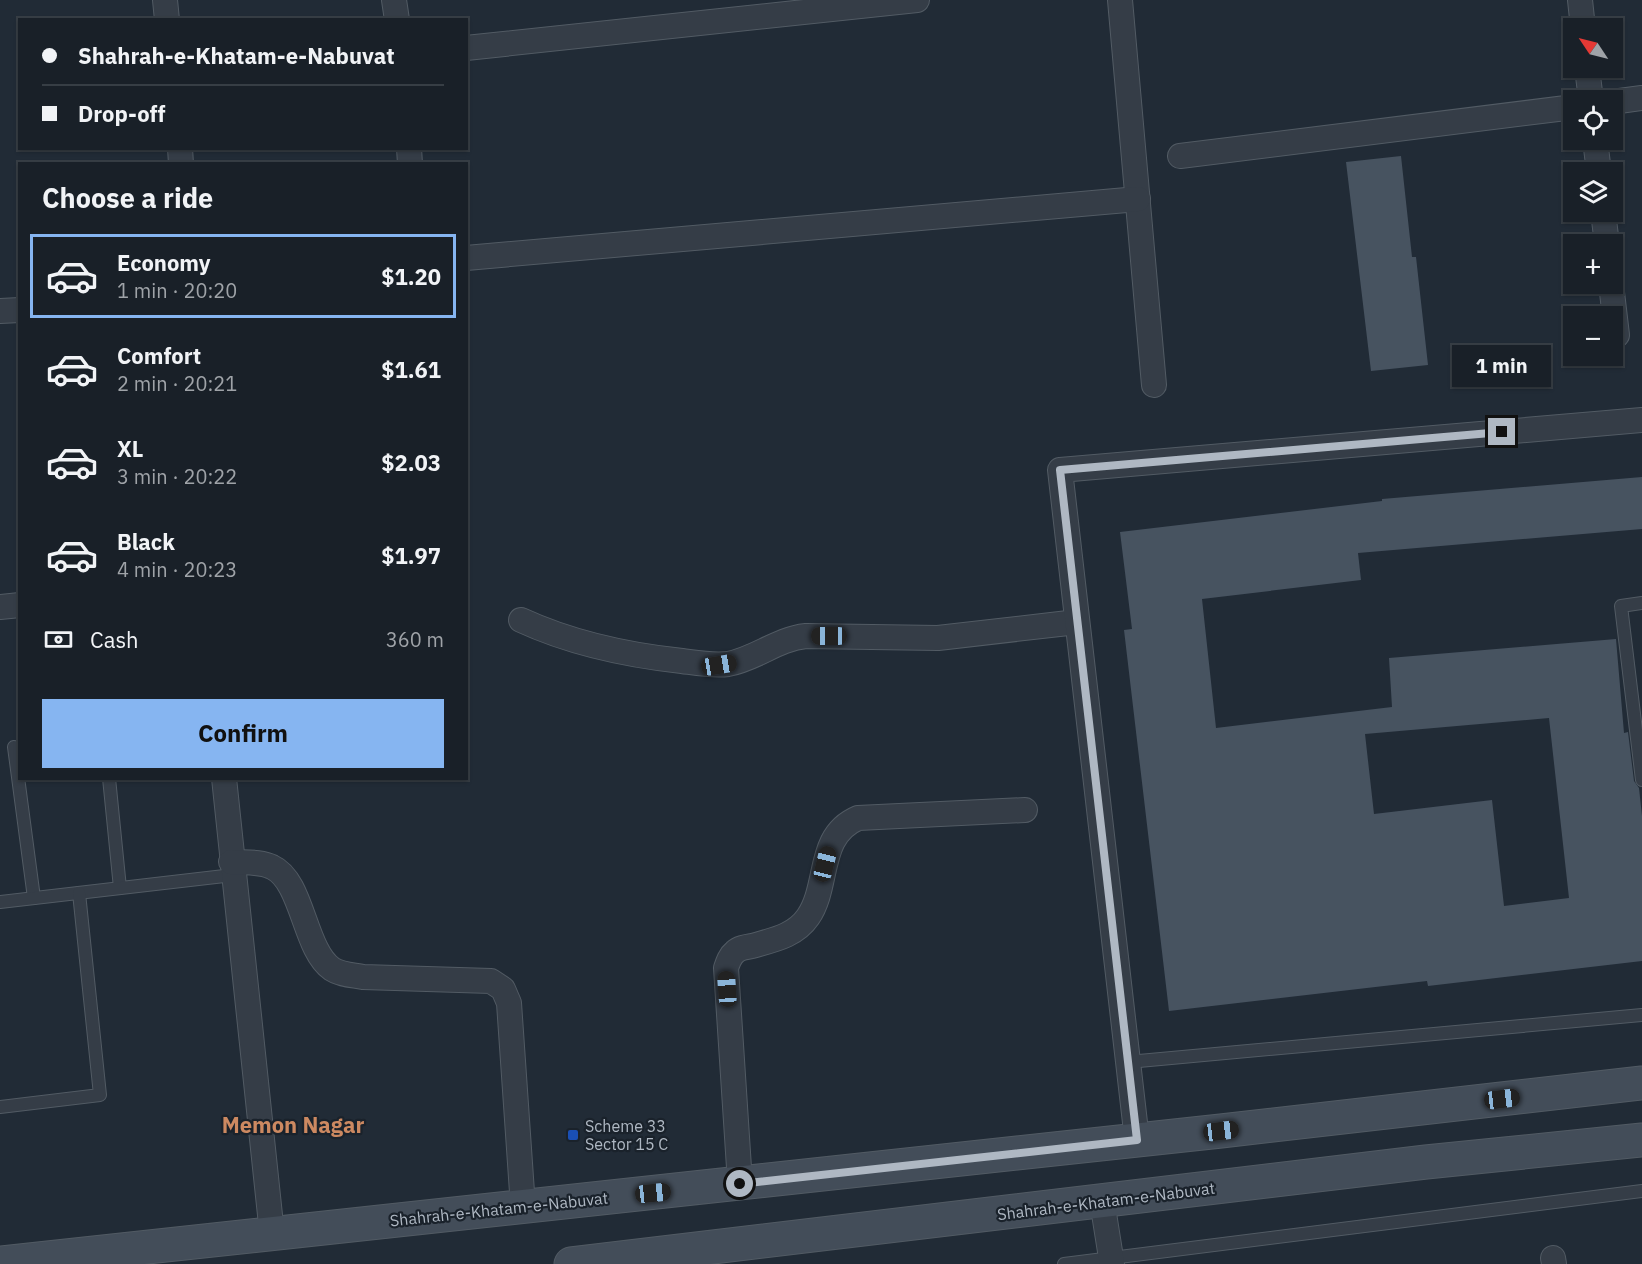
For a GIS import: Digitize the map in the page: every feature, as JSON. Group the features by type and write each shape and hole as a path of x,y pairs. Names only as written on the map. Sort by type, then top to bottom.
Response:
{"main road":[{"name":"Shahrah-e-Khatam-e-Nabuvat","path":"0,1263 740,1184 1642,1083"},
{"name":"Shahrah-e-Khatam-e-Nabuvat","path":"571,1264 1426,1162 1642,1140"}],"street":[{"path":"165,0 167,18"},
{"path":"394,0 397,18"},
{"path":"468,48 917,0"},
{"path":"1120,0 1154,385"},
{"path":"1580,0 1582,18"},
{"path":"1623,101 1642,98"},
{"path":"1180,156 1563,107"},
{"path":"468,258 1138,199"},
{"path":"0,311 18,310"},
{"path":"1137,1140 1060,470 1642,420"},
{"path":"0,607 18,605"},
{"path":"522,620 552,635 575,642 643,657 719,665 746,658 791,638 806,636 938,638 1077,622"},
{"path":"224,780 272,1234"},
{"path":"740,1184 726,968 729,958 736,950 788,935 809,916 816,901 830,845 847,823 858,818 1025,810"},
{"path":"232,869 263,863 275,868 287,880 320,956 332,969 344,974 363,976 491,981 503,989 509,1003 523,1207"},
{"path":"1102,1201 1111,1262"}],"lane":[{"path":"1642,603 1621,606 1642,780"},
{"path":"0,749 17,747"},
{"path":"21,780 34,898"},
{"path":"109,780 120,888"},
{"path":"0,902 120,888 232,869"},
{"path":"0,1107 100,1095 79,893"},
{"path":"1128,1062 1642,1015"},
{"path":"1064,1264 1111,1262 1642,1191"}],"building":[{"path":"1401,156 1412,257 1416,257 1428,365 1371,371 1346,162"},
{"path":"1642,477 1642,529 1358,553 1361,580 1202,599 1216,728 1392,707 1389,658 1616,639 1624,733 1628,732 1634,781 1639,788 1642,816 1642,961 1428,986 1427,981 1169,1011 1124,630 1132,629 1120,532 1382,501 1382,499","holes":["1549,718 1569,898 1504,906 1492,800 1374,814 1365,734"]}],"place":[{"name":"Scheme 33 Sector 15 C","path":"573,1135"}],"district":[{"name":"Memon Nagar","path":"293,1125"}],"route":[{"path":"740,1184 1137,1140 1060,470 1502,432"}]}
